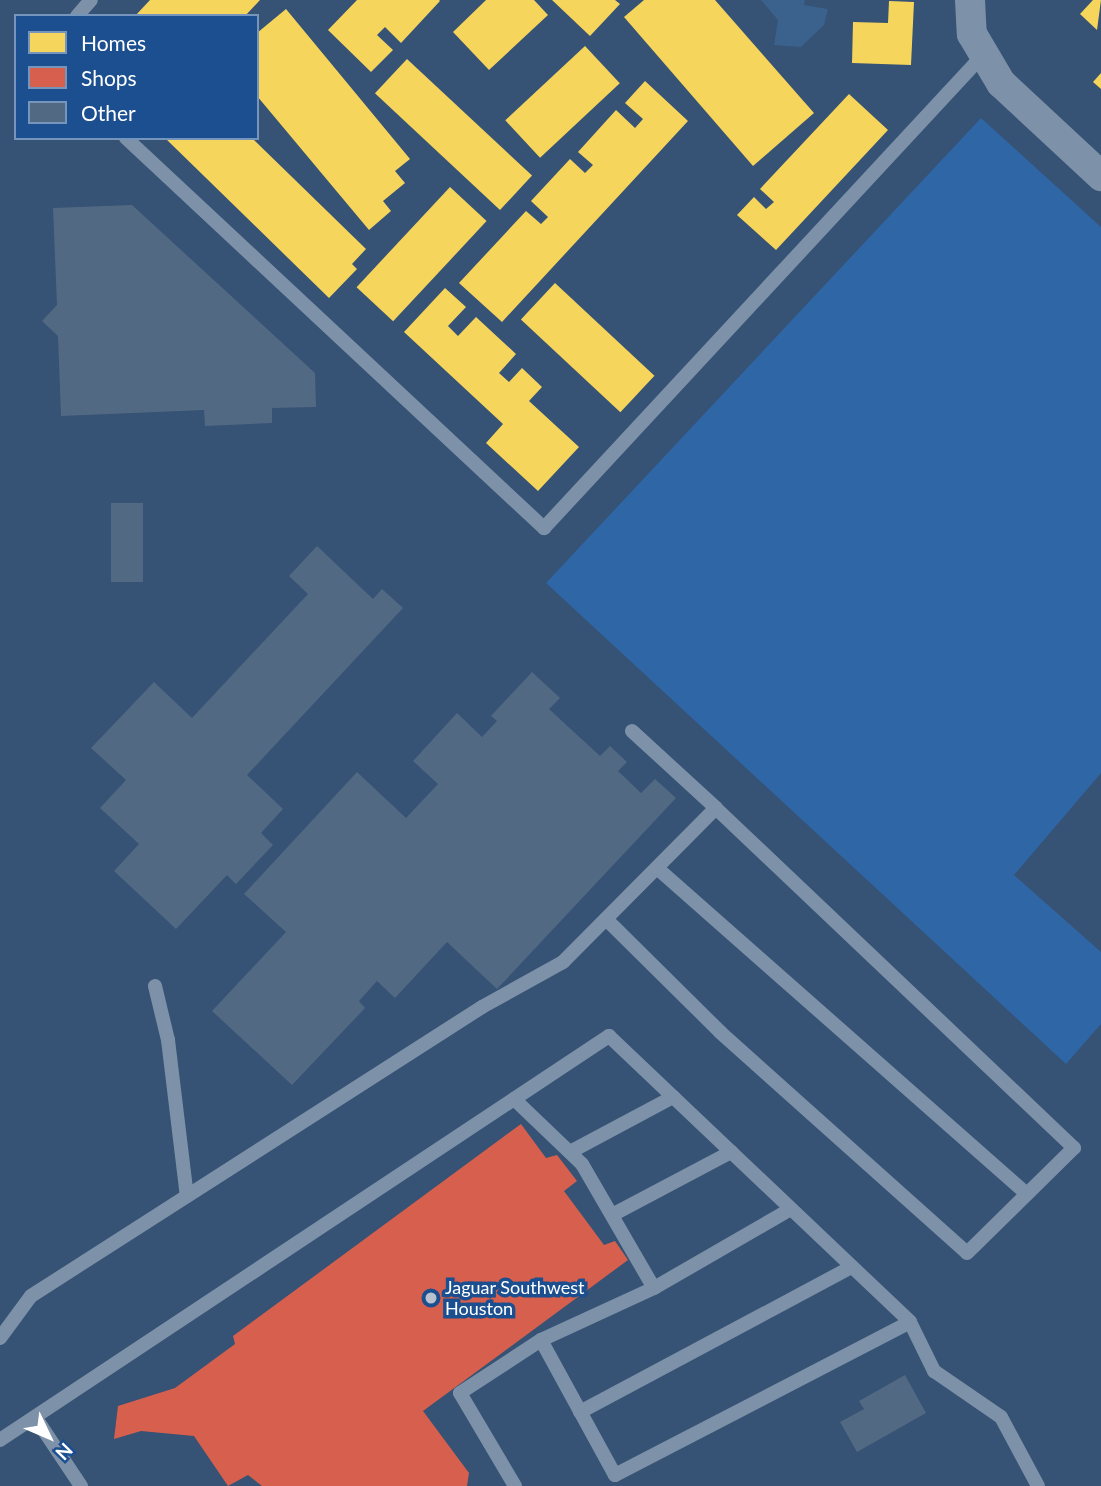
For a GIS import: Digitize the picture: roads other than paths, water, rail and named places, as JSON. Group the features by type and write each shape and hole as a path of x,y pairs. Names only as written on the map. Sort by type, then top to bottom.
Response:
{"street":[{"path":"970,0 972,34 1001,83 1101,176"}],"lane":[{"path":"79,14 92,0"},
{"path":"128,140 544,527 981,49"},
{"path":"606,919 720,1032 967,1253 1074,1147 632,731"},
{"path":"0,1338 31,1296 482,1007 563,962 716,808"},
{"path":"657,868 1027,1194"},
{"path":"155,986 168,1040 187,1196"},
{"path":"0,1440 608,1036 911,1322 934,1371 1001,1417 1038,1486"},
{"path":"570,1152 673,1097"},
{"path":"514,1099 582,1164 654,1288"},
{"path":"612,1215 731,1152"},
{"path":"514,1486 460,1393 541,1340 654,1288 790,1209"},
{"path":"580,1412 852,1267"},
{"path":"541,1340 615,1475 911,1322"},
{"path":"35,1417 81,1486"}],"place":[{"name":"Jaguar Southwest Houston","path":"431,1298"}]}
